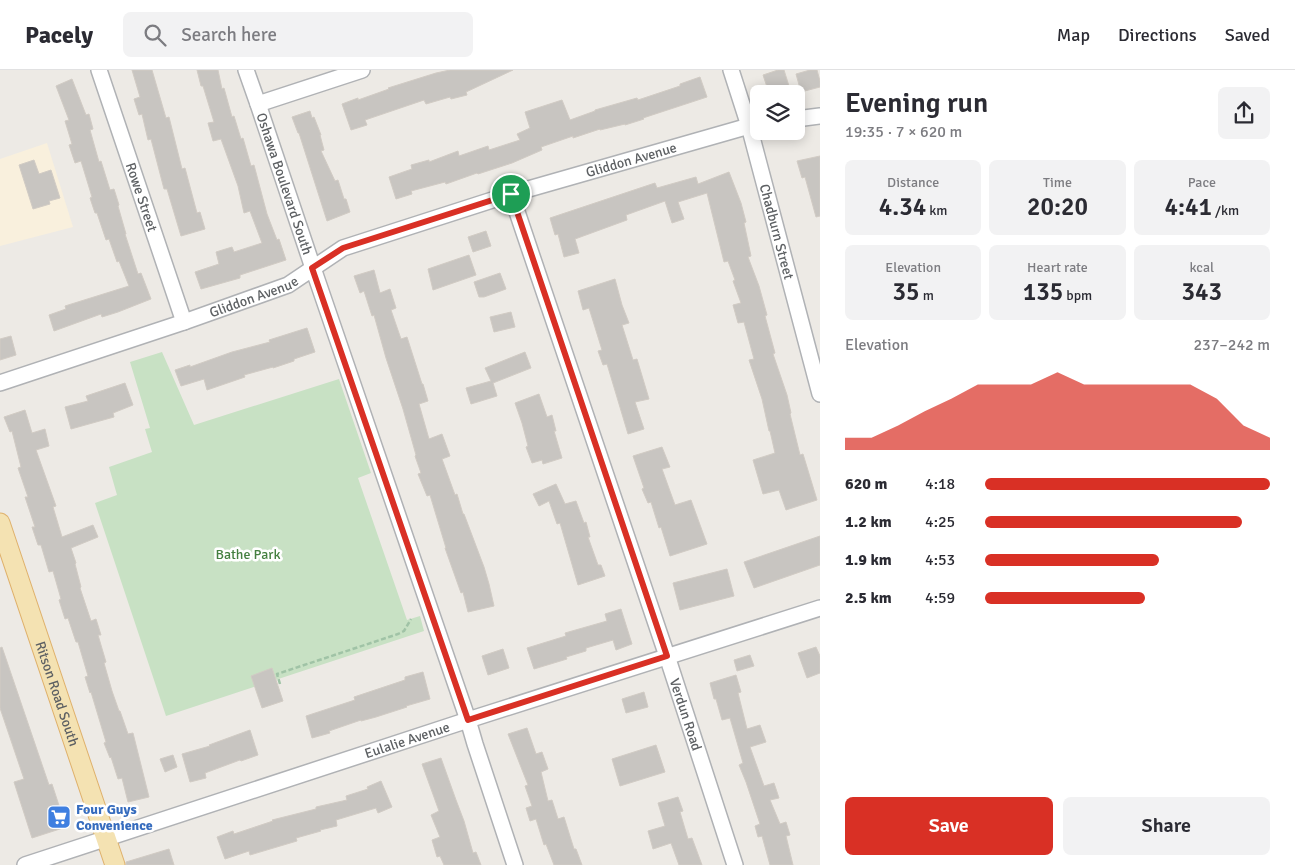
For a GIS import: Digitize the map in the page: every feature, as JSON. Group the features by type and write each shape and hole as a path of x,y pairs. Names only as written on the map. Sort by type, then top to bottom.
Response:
{"main road":[{"name":"Ritson Road South","path":"0,523 115,865"}],"street":[{"name":"Rowe Street","path":"100,70 184,322"},
{"name":"Oshawa Boulevard South","path":"246,70 312,268 468,720 514,865"},
{"path":"258,104 362,70"},
{"name":"Chadburn Street","path":"731,70 750,115"},
{"path":"805,118 820,116"},
{"name":"Gliddon Avenue","path":"0,383 288,286 343,248 511,194 750,126"},
{"name":"Chadburn Street","path":"758,140 820,394"},
{"name":"Verdun Road","path":"511,194 667,656 735,865"},
{"name":"Eulalie Avenue","path":"25,865 468,720 820,608"}],"path":[{"path":"280,684 277,674 398,634 404,630 411,619"}],"shaded area":[{"path":"47,143 73,227 0,246 0,159"}],"green space":[{"name":"Bathe Park","path":"162,352 194,425 339,379 371,473 358,478 407,620 420,616 424,631 166,716 95,503 117,495 109,467 152,452 145,429 150,428 130,362"}],"building":[{"path":"132,70 152,70 166,118 169,117 182,169 185,168 197,213 200,212 205,229 181,236 167,189 164,189 151,139 148,140 142,114 139,115 134,99 140,97"},
{"path":"197,70 218,70 222,89 224,88 232,117 234,116 241,139 243,138 251,166 254,165 267,214 277,240 279,239 286,260 240,275 240,278 201,289 195,272 219,264 216,252 232,247 234,252 262,243 250,211 244,213 238,186 221,139 213,141 208,123 214,122"},
{"path":"450,70 513,70 466,92 467,95 451,99 450,97 426,104 424,100 365,120 367,125 351,130 342,104"},
{"path":"784,70 789,85 766,85 763,75"},
{"path":"817,70 820,87 805,91 805,85 799,85 796,74"},
{"path":"700,77 707,97 625,125 600,129 573,138 573,136 541,147 542,150 512,163 446,184 445,182 411,191 412,194 396,199 389,177 412,169 411,165 429,160 429,162 458,151 459,156 488,146 489,150 520,140 517,134 530,128 525,112 562,100 570,120 595,110 637,98 638,100"},
{"path":"72,79 86,115 89,114 93,129 90,130 99,162 101,161 110,190 114,189 125,234 138,274 141,273 151,299 118,312 102,317 101,314 54,331 49,315 66,309 65,306 129,286 119,261 117,262 109,239 106,240 97,213 95,213 81,161 75,163 69,145 72,144 65,121 69,120 56,86"},
{"path":"310,111 321,135 324,150 321,151 335,181 338,180 350,212 327,221 299,133 292,117"},
{"path":"820,156 820,216 816,217 805,177 802,178 797,161"},
{"path":"34,160 39,174 51,170 60,198 49,201 50,204 33,209 19,165"},
{"path":"729,172 746,222 744,223 751,256 748,257 767,315 765,316 775,353 773,354 787,395 800,455 803,454 817,500 786,510 779,490 763,494 753,460 775,453 762,399 749,360 754,359 744,322 738,323 733,305 741,303 733,281 735,280 728,261 724,262 707,193 678,202 684,219 672,223 665,201 626,215 627,220 575,239 579,253 564,257 558,234 555,235 550,218 655,183 657,188 696,177 698,184"},
{"path":"486,231 491,246 473,252 468,237"},
{"path":"469,255 476,275 433,290 428,269"},
{"path":"374,270 380,293 390,289 396,308 391,310 401,339 407,337 423,384 428,401 419,404 429,439 442,434 450,456 442,459 484,567 494,606 468,612 463,592 461,593 445,548 430,495 427,496 418,474 421,473 374,315 372,316 364,291 360,293 354,276"},
{"path":"500,273 506,289 479,297 474,282"},
{"path":"615,279 629,323 622,325 633,360 637,359 649,399 635,402 644,429 628,434 607,364 603,365 598,351 602,350 589,308 583,310 578,291"},
{"path":"511,312 515,327 494,332 490,317"},
{"path":"307,328 315,352 273,368 244,375 245,377 207,390 204,379 181,386 175,370 270,342 269,340"},
{"path":"11,336 16,355 0,360 0,339"},
{"path":"525,352 531,368 493,383 497,396 471,404 466,388 491,381 485,368"},
{"path":"125,383 133,405 113,413 114,417 71,429 65,407 88,401 86,396"},
{"path":"539,394 547,417 552,415 556,431 554,431 562,458 543,464 542,460 532,463 515,403"},
{"path":"25,410 32,433 45,429 49,446 36,450 56,506 53,507 62,537 93,525 98,537 71,548 76,563 80,588 91,621 96,619 101,635 98,635 112,691 128,734 133,733 149,797 128,802 122,778 118,779 104,743 106,742 85,677 88,676 78,642 76,642 68,618 65,619 53,571 49,572 41,545 38,545 32,527 35,527 25,497 28,497 18,468 21,467 12,431 10,432 4,417"},
{"path":"662,447 670,467 662,469 675,505 691,500 707,544 670,556 651,502 648,503 642,489 644,488 633,456"},
{"path":"556,484 565,504 576,501 584,523 586,522 590,537 588,537 598,565 601,565 605,576 578,585 560,523 557,524 549,501 539,506 533,494"},
{"path":"820,536 820,565 754,588 744,562"},
{"path":"727,569 734,596 680,610 673,583"},
{"path":"621,609 632,644 616,650 613,640 586,648 586,651 566,657 567,659 534,669 527,648 566,636 565,633 607,621 605,614"},
{"path":"2,647 49,785 52,784 66,827 32,838 14,782 24,779 0,708 0,648"},
{"path":"816,647 820,656 820,673 807,678 798,653"},
{"path":"503,649 509,668 488,675 482,656"},
{"path":"750,655 754,666 737,671 734,660"},
{"path":"272,668 283,701 262,708 251,676"},
{"path":"423,672 430,699 361,720 329,731 330,733 312,738 306,716 355,700 354,697"},
{"path":"736,675 741,692 738,693 747,729 760,725 766,742 750,747 764,786 774,783 779,798 770,800 780,824 786,822 790,835 786,836 793,865 770,865 762,836 758,837 755,826 760,824 739,765 743,763 730,718 722,720 716,699 714,699 710,683"},
{"path":"644,692 648,707 626,713 622,699"},
{"path":"527,728 536,754 542,752 548,769 541,772 548,801 552,800 558,819 564,817 574,849 576,849 582,865 554,865 546,844 544,845 536,819 530,821 526,808 532,806 525,786 528,785 508,734"},
{"path":"250,730 258,755 205,773 206,778 190,782 182,754 210,746"},
{"path":"656,745 665,772 620,786 612,759"},
{"path":"173,755 177,767 165,772 160,759"},
{"path":"441,758 464,821 473,853 476,852 481,865 444,865 440,856 437,857 432,840 440,837 431,815 439,811 422,764"},
{"path":"381,781 392,807 378,813 376,808 336,820 337,826 296,838 297,841 250,855 249,851 225,859 217,837 233,831 234,834 272,820 347,800 346,796 368,789 367,787"},
{"path":"678,797 683,811 680,812 688,839 692,838 702,865 679,865 671,843 653,849 648,831 665,826 658,803"},
{"path":"169,849 174,865 126,865 126,862"}],"place":[{"name":"Four Guys Convenience","path":"59,817"}],"route":[{"path":"511,194 667,656 468,720 312,268 343,248 511,194"}]}
